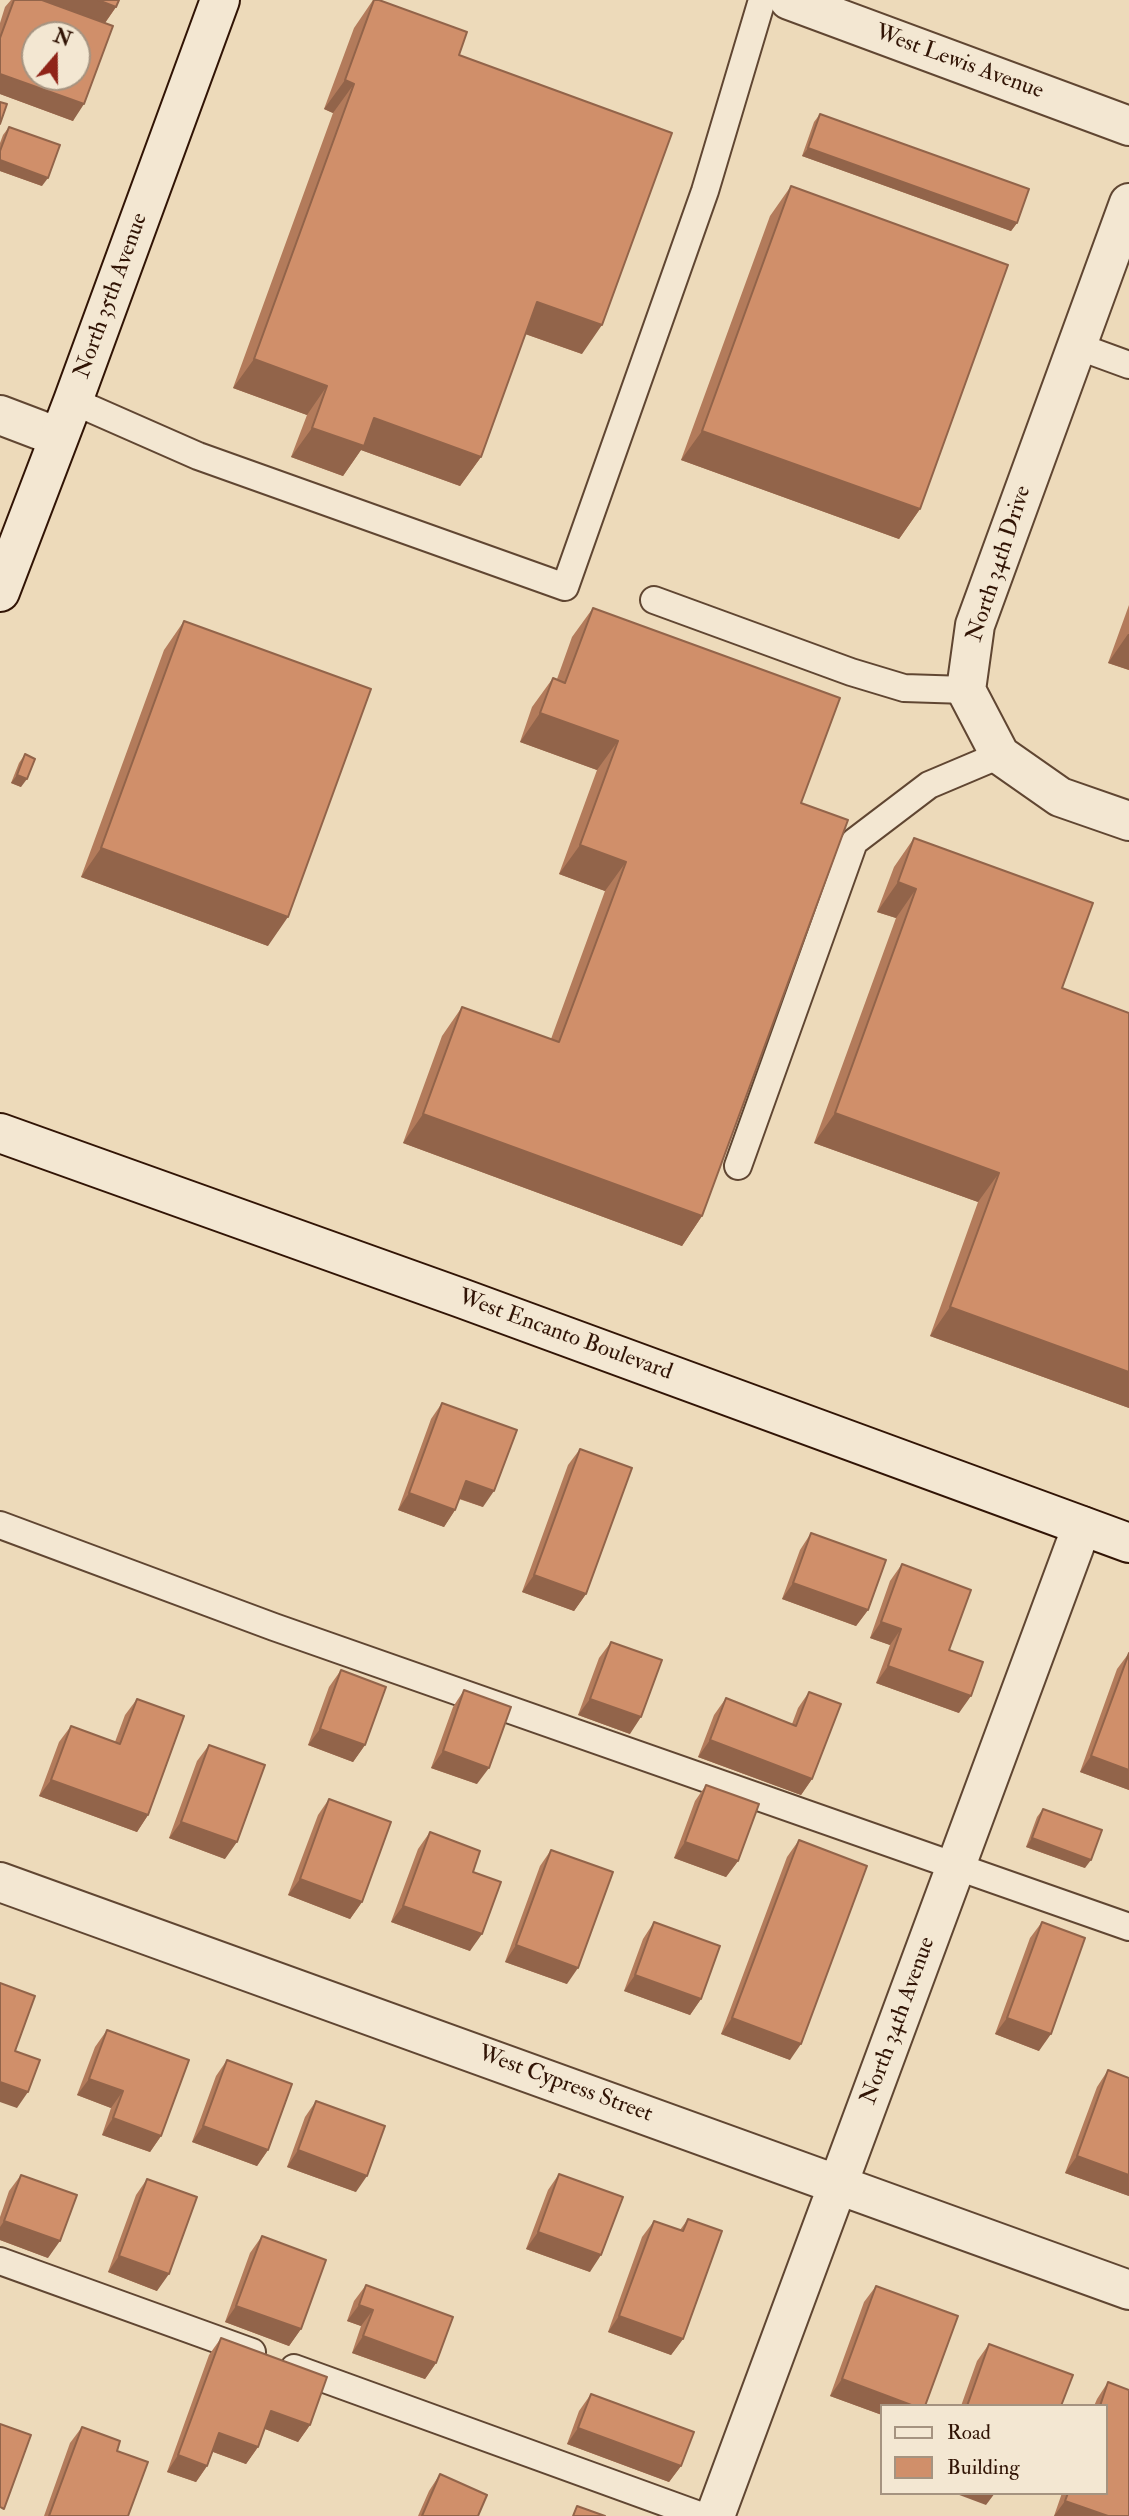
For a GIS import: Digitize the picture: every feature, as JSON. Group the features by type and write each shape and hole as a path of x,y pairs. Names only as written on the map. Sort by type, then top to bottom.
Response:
{"street":[{"name":"North 35th Avenue","path":"0,592 220,0"},
{"name":"West Lewis Avenue","path":"789,0 1129,126"},
{"name":"North 34th Drive","path":"967,690 975,625 1129,203"},
{"path":"0,415 58,437"},
{"path":"967,690 1000,755 1060,797 1129,821"},
{"name":"West Encanto Boulevard","path":"0,1133 448,1293 1129,1543"},
{"name":"North 34th Avenue","path":"715,2516 1082,1526"},
{"name":"West Cypress Street","path":"0,1882 1129,2290"}],"lane":[{"path":"73,401 198,456 565,587 705,191 762,0"},
{"path":"1077,346 1129,365"},
{"path":"654,600 851,672 904,688 967,690"},
{"path":"738,1166 855,842 929,785 1000,755"},
{"path":"0,1525 274,1627 1129,1927"},
{"path":"0,2260 702,2516"}],"building":[{"path":"14,0 42,0 113,26 91,85 91,21 21,21 21,82 0,74 0,38"},
{"path":"98,0 119,0 116,7"},
{"path":"374,0 467,32 459,55 672,133 602,325 537,302 481,457 374,418 364,446 312,428 327,386 254,359 354,84 345,80"},
{"path":"48,91 89,91 84,104"},
{"path":"0,102 7,104 0,124"},
{"path":"820,114 1029,189 1017,223 808,148"},
{"path":"9,127 60,145 48,178 0,160 0,151"},
{"path":"791,186 1008,265 920,509 702,431"},
{"path":"593,608 840,698 801,803 848,820 702,1216 423,1114 462,1007 559,1042 626,862 580,845 618,741 540,713 553,678 565,683"},
{"path":"184,621 371,689 288,917 101,848"},
{"path":"25,754 35,759 27,779 17,775"},
{"path":"914,838 1093,903 1062,988 1129,1013 1129,1372 950,1307 999,1173 835,1113 916,889 898,882"},
{"path":"442,1403 517,1430 494,1491 466,1481 455,1510 409,1493"},
{"path":"580,1449 632,1468 586,1594 534,1575"},
{"path":"811,1533 886,1560 868,1610 793,1583"},
{"path":"902,1564 971,1590 949,1650 983,1662 971,1696 888,1666 901,1629 881,1622"},
{"path":"611,1642 662,1660 641,1717 590,1699"},
{"path":"1129,1653 1129,1770 1091,1756"},
{"path":"341,1670 386,1687 365,1745 320,1729"},
{"path":"464,1690 511,1707 489,1768 443,1751"},
{"path":"809,1692 841,1704 812,1779 710,1740 726,1698 796,1726"},
{"path":"137,1699 184,1716 148,1815 51,1780 71,1726 120,1744"},
{"path":"209,1745 265,1765 237,1842 181,1822"},
{"path":"706,1785 759,1804 738,1861 685,1842"},
{"path":"329,1799 391,1822 362,1902 300,1879"},
{"path":"1043,1809 1102,1830 1091,1860 1032,1838"},
{"path":"430,1832 480,1851 473,1872 501,1882 482,1934 403,1906"},
{"path":"799,1840 867,1866 801,2044 732,2018"},
{"path":"551,1850 613,1872 578,1968 516,1945"},
{"path":"654,1922 720,1946 701,1999 635,1975"},
{"path":"1042,1922 1085,1938 1051,2034 1007,2018"},
{"path":"0,1983 35,1996 15,2051 40,2060 28,2092 0,2082"},
{"path":"107,2030 189,2060 161,2136 113,2118 123,2091 89,2079"},
{"path":"227,2060 292,2084 268,2150 203,2126"},
{"path":"1108,2070 1129,2078 1129,2175 1077,2156"},
{"path":"316,2101 385,2126 367,2176 298,2150"},
{"path":"559,2174 623,2197 601,2255 538,2232"},
{"path":"21,2175 77,2195 60,2241 4,2221"},
{"path":"147,2179 197,2197 169,2274 119,2256"},
{"path":"688,2219 722,2231 683,2339 619,2316 654,2221 683,2231"},
{"path":"262,2236 326,2260 301,2329 236,2306"},
{"path":"366,2285 453,2317 436,2363 363,2336 373,2310 359,2305"},
{"path":"876,2286 958,2316 926,2404 909,2404 842,2379"},
{"path":"221,2338 327,2377 310,2425 271,2411 258,2447 219,2433 207,2466 178,2455"},
{"path":"989,2344 1073,2375 1062,2404 968,2404"},
{"path":"1108,2382 1129,2390 1129,2516 1108,2516 1065,2501 1067,2495 1108,2495 1108,2404 1101,2404"},
{"path":"591,2394 694,2432 681,2466 578,2428"},
{"path":"0,2424 31,2435 4,2509 0,2507"},
{"path":"82,2427 120,2441 117,2451 148,2462 128,2516 49,2516"},
{"path":"440,2474 487,2495 478,2516 422,2516"},
{"path":"577,2506 605,2516 573,2516"}]}
